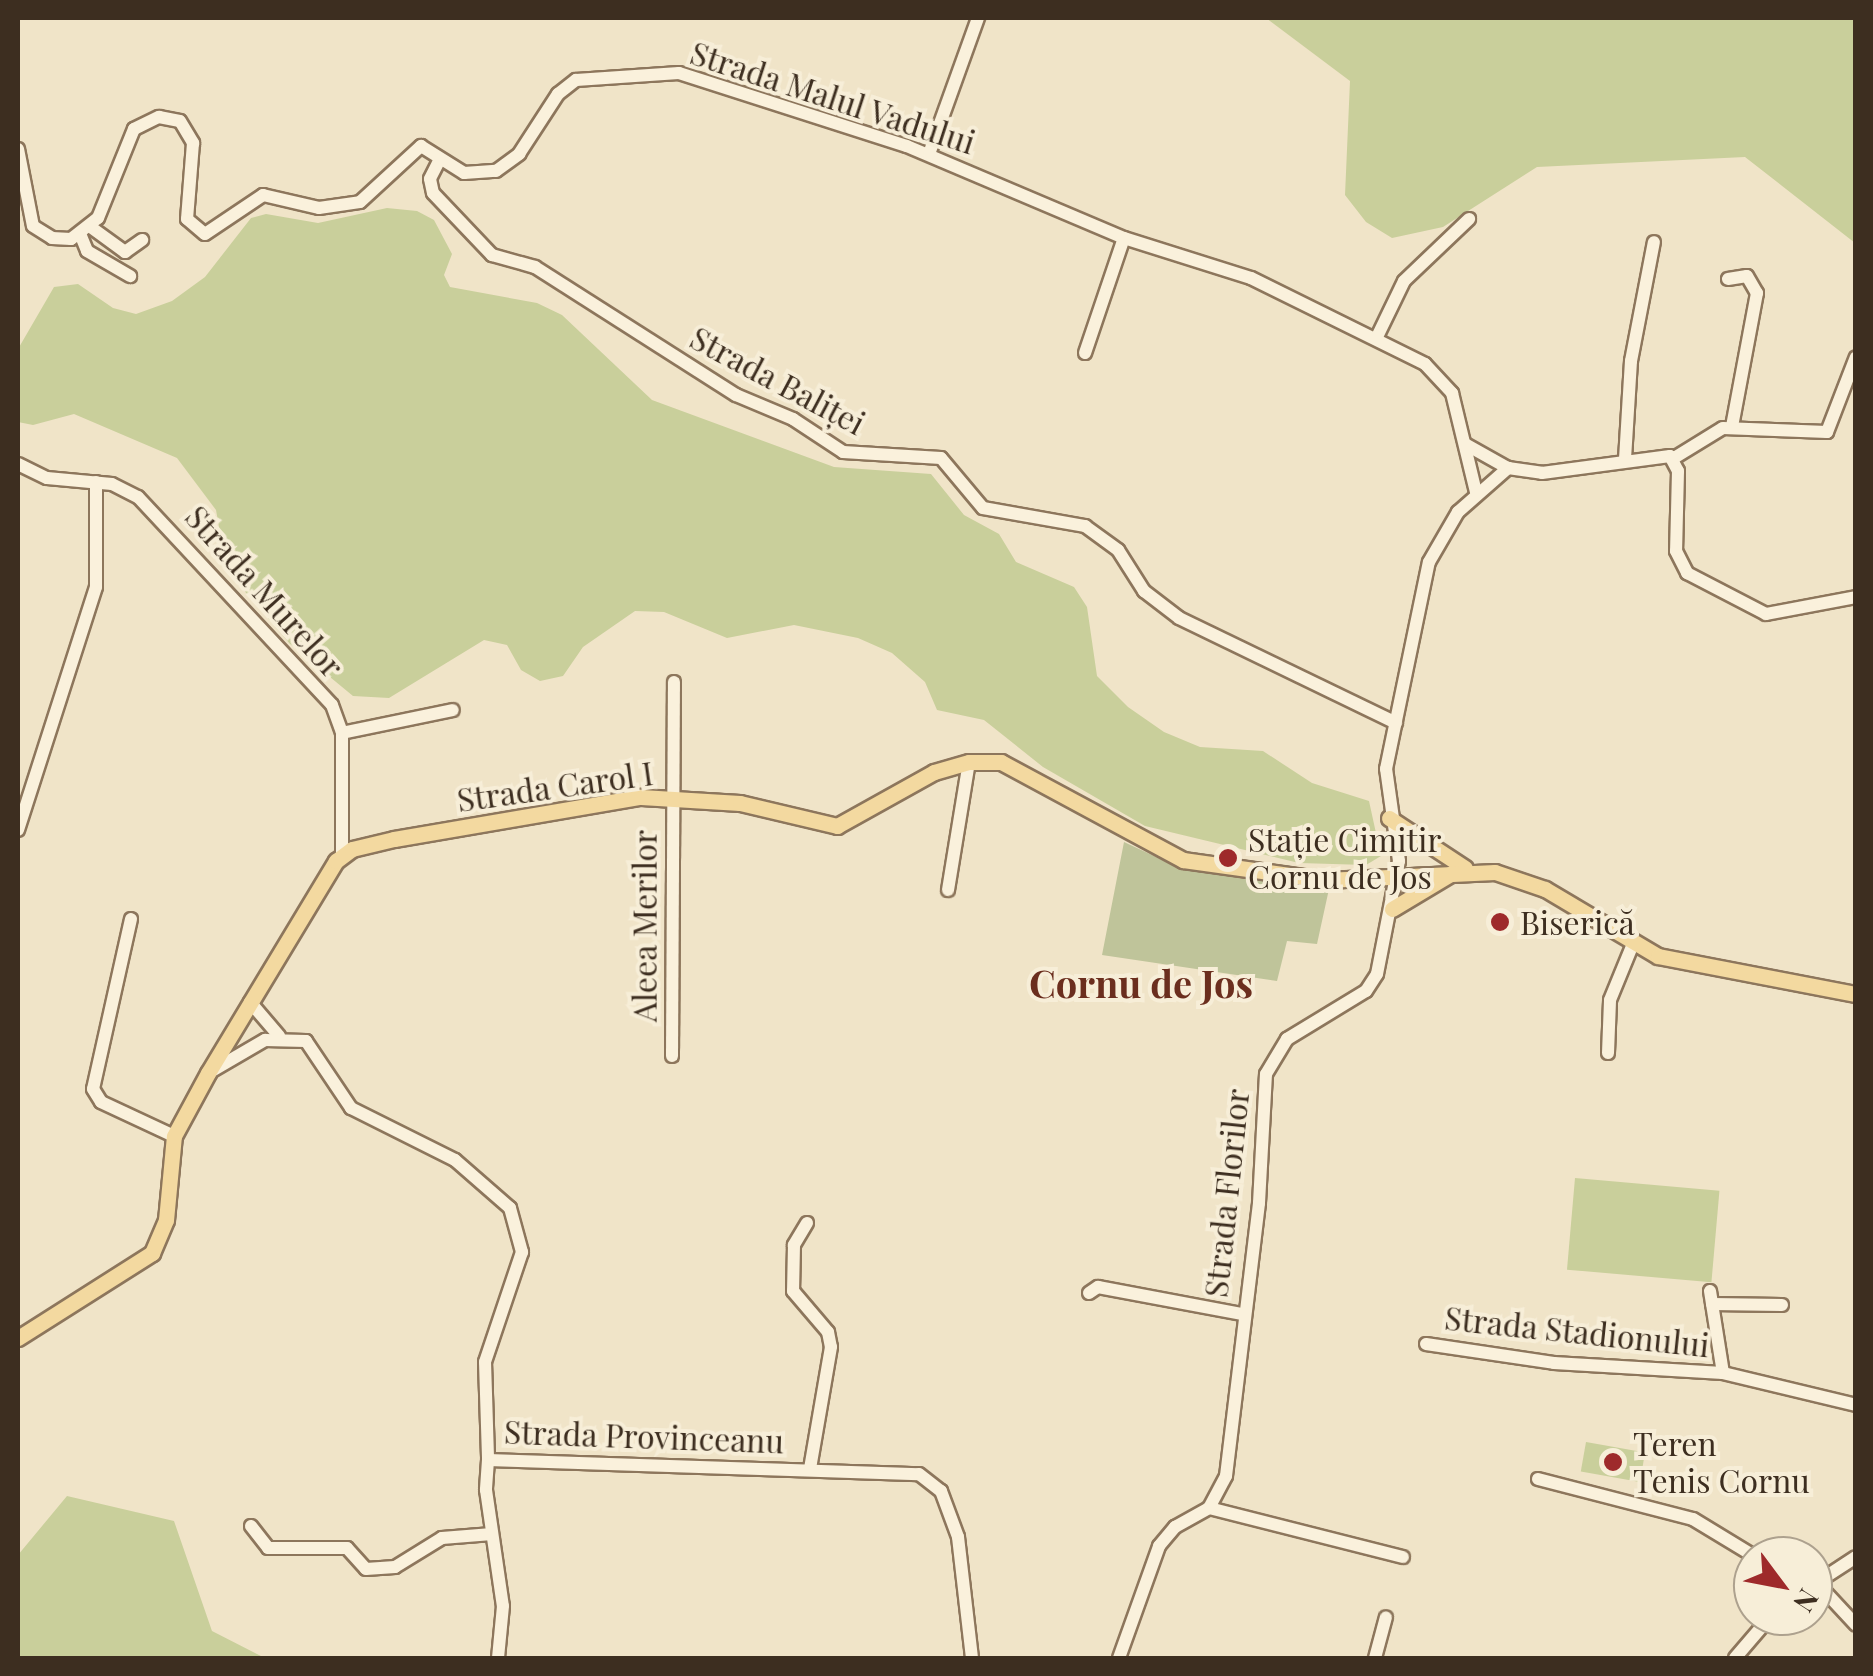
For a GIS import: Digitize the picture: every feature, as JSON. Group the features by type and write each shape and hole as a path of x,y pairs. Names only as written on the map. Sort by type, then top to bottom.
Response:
{"main road":[{"name":"Strada Carol I","path":"342,855 366,844 614,799 672,796 740,802 837,826 934,772 969,762 1017,768 1184,860 1312,880 1465,868 1533,883 1633,944 1688,963 1856,994"},
{"path":"1388,818 1465,868 1392,909"},
{"path":"18,1338 152,1253 166,1220 174,1136 250,1002 342,855"}],"street":[{"path":"929,154 978,18"},
{"name":"Strada Malul Vadului","path":"87,232 128,137 159,118 180,121 190,133 187,220 199,233 217,230 262,195 318,208 360,202 386,184 414,149 425,146 464,173 496,171 519,154 566,86 585,77 662,71 929,154 1124,238 1251,278 1376,339 1446,382 1476,492"},
{"path":"18,150 33,226 52,238 87,232 125,252 142,240"},
{"name":"Strada Baliței","path":"440,158 430,180 433,193 492,255 535,267 736,395 793,418 843,452 941,458 983,508 1085,526 1118,550 1144,590 1179,618 1396,723"},
{"path":"1376,339 1404,281 1469,220"},
{"path":"87,232 86,251 130,276"},
{"path":"1085,353 1124,238"},
{"path":"1625,460 1631,361 1654,242"},
{"path":"1728,279 1746,276 1757,293 1732,427"},
{"path":"1465,444 1508,468 1560,474 1625,460 1674,458 1732,427 1827,432 1856,357"},
{"path":"1674,458 1676,551 1687,573 1766,614 1856,597"},
{"name":"Strada Murelor","path":"18,464 47,478 125,488 174,530 332,705 342,733 342,855"},
{"path":"1398,874 1385,780 1429,562 1476,492 1508,468"},
{"path":"18,830 96,587 96,482"},
{"name":"Aleea Merilor","path":"672,1056 674,682"},
{"path":"342,733 454,710"},
{"path":"948,890 969,762"},
{"name":"Strada Florilor","path":"1209,1508 1226,1476 1242,1314 1259,1204 1266,1074 1287,1039 1372,983 1398,874"},
{"path":"131,918 93,1089 101,1102 174,1136"},
{"path":"1608,1053 1610,1000 1633,944"},
{"name":"Strada Provinceanu","path":"250,1002 279,1036 306,1040 351,1108 474,1172 516,1220 520,1269 485,1362 488,1460 906,1470 941,1491 964,1564 972,1658"},
{"path":"208,1073 279,1036"},
{"path":"808,1223 794,1245 793,1291 828,1332 831,1346 810,1468"},
{"path":"1089,1293 1098,1287 1242,1314"},
{"name":"Strada Stadionului","path":"1723,1372 1711,1298 1782,1305"},
{"name":"Strada Stadionului","path":"1426,1344 1554,1364 1723,1372 1856,1405"},
{"path":"488,1460 492,1534 503,1606 498,1658"},
{"path":"1538,1479 1693,1518 1733,1543"},
{"path":"1119,1658 1159,1546 1175,1527 1209,1508 1403,1557"},
{"path":"251,1526 268,1548 347,1548 366,1569 395,1567 442,1538 492,1534"},
{"path":"1833,1572 1856,1557"},
{"path":"1833,1602 1856,1625"},
{"path":"1375,1658 1386,1617"},
{"path":"1735,1658 1754,1636"}],"green space":[{"path":"1266,18 1855,18 1855,243 1745,157 1537,167 1443,227 1392,238 1366,222 1345,195 1350,81"},
{"path":"387,208 417,211 434,220 452,254 444,275 450,287 537,303 562,315 652,400 834,467 931,474 964,515 999,534 1016,562 1074,587 1087,607 1097,676 1128,707 1164,732 1200,747 1263,751 1312,783 1369,801 1381,856 1366,865 1299,863 1145,826 1043,767 984,720 937,710 925,682 892,653 858,638 794,625 727,638 664,612 635,611 583,647 563,676 540,681 521,670 507,645 484,640 389,698 353,696 290,644 246,593 222,544 216,510 177,458 74,414 33,425 18,422 18,349 54,287 78,284 113,308 136,314 172,301 205,277 251,218 266,214 318,223"},
{"path":"1124,842 1182,869 1329,889 1317,944 1287,941 1277,981 1102,955"},
{"path":"1575,1178 1719,1191 1711,1282 1567,1270"},
{"name":"Teren Tenis Cornu","path":"1586,1442 1645,1452 1640,1482 1581,1472"},
{"path":"67,1496 174,1521 212,1631 265,1658 18,1658 18,1555"}],"place":[{"name":"Stație Cimitir Cornu de Jos","path":"1228,858"},
{"name":"Biserică","path":"1500,922"},
{"name":"Teren Tenis Cornu","path":"1613,1462"}],"district":[{"name":"Cornu de Jos","path":"1141,983"}]}
